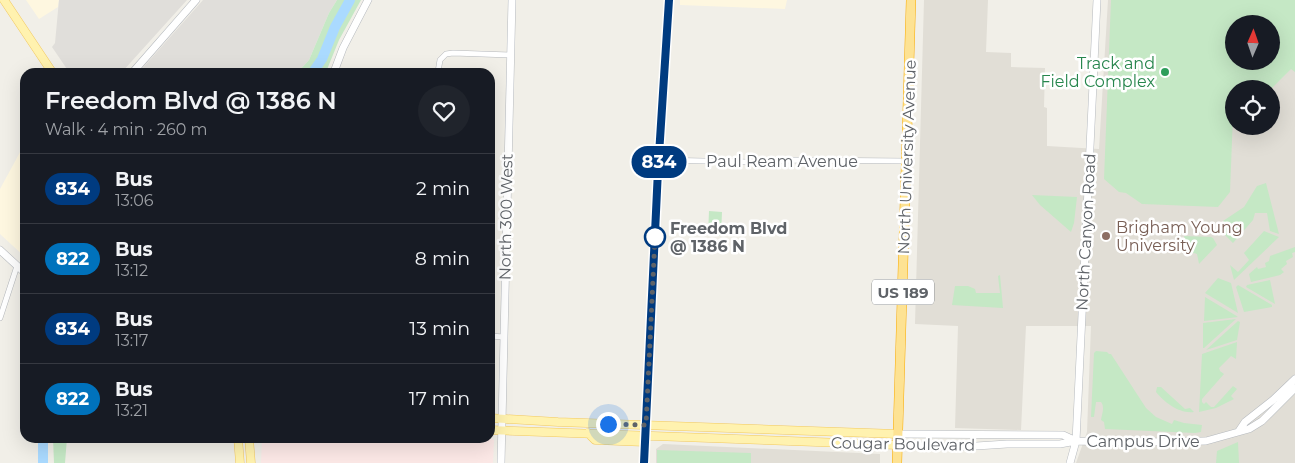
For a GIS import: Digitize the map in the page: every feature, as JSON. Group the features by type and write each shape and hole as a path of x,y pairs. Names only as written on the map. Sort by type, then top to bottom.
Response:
{"highway":[{"name":"North University Avenue","path":"897,463 911,0"}],"main road":[{"path":"4,0 49,68"},
{"path":"136,68 196,0"},
{"path":"336,68 343,48 368,0"},
{"name":"North 300 West","path":"501,463 512,0"},
{"path":"644,463 669,0"},
{"name":"North Canyon Road","path":"1070,463 1076,441 1097,0"},
{"path":"0,250 20,269"},
{"path":"1239,431 1245,422 1273,400 1295,379"},
{"name":"Campus Drive","path":"1076,441 1197,441 1223,436 1249,429 1262,421 1295,388"},
{"name":"Cougar Boulevard","path":"495,418 778,431 1063,435 1076,441"},
{"name":"Cougar Boulevard","path":"495,430 588,433 645,439 806,441 961,447 1001,444 1060,444 1076,441"},
{"path":"238,443 240,463"},
{"path":"249,443 251,463"}],"street":[{"path":"439,68 440,60 446,54 510,55"},
{"name":"Paul Ream Avenue","path":"659,160 742,162 793,160 906,161"},
{"path":"0,318 17,266"},
{"path":"495,336 504,337"}],"shaded area":[{"path":"26,0 59,0 58,7 39,19"},
{"path":"59,0 187,0 126,68 66,68 52,47 55,43"},
{"path":"203,0 337,0 329,13 309,60 302,68 143,68"},
{"path":"680,0 787,0 785,9 680,5"},
{"name":"Brigham Young University","path":"924,0 988,0 986,52 1011,53 1011,67 1045,68 1044,107 1047,108 1047,146 1099,149 1108,0 1295,0 1295,463 1076,463 1087,432 1091,326 1026,326 1021,430 955,428 958,326 915,324"},
{"path":"20,152 20,252 0,234 0,189"},
{"path":"262,443 494,443 493,463 261,463"},
{"path":"663,444 880,454 880,463 656,463 656,449"}],"green space":[{"path":"337,0 361,0 339,40 328,68 302,68 309,60 329,13"},
{"name":"Track and Field Complex","path":"1111,0 1295,0 1295,72 1291,69 1280,80 1225,80 1225,135 1232,135 1230,192 1218,207 1142,204 1126,193 1119,192 1104,179"},
{"path":"1266,183 1279,234 1270,231 1267,213 1255,213 1253,220 1233,243 1222,232 1223,221 1244,207 1257,186"},
{"path":"1032,195 1077,197 1071,232 1040,205"},
{"path":"709,211 722,212 721,236 708,235"},
{"path":"1264,231 1279,237 1234,280 1230,265 1238,272 1249,260 1244,253"},
{"path":"1184,236 1211,237 1217,245 1199,264 1197,254 1187,255"},
{"path":"1295,247 1295,252 1292,253 1293,257 1286,261 1287,264 1281,269 1284,272 1280,275 1251,282 1249,274 1257,267 1258,269 1266,267 1265,263 1269,261 1270,256"},
{"path":"1000,275 1003,308 952,305 955,286 968,286 975,289 976,293 1000,293 998,276"},
{"path":"1218,278 1231,283 1238,313 1205,293"},
{"path":"1270,280 1275,304 1246,287 1247,285"},
{"path":"1238,285 1272,305 1272,307 1244,312 1236,287"},
{"path":"1205,297 1235,315 1238,317 1204,321"},
{"path":"1236,319 1204,348 1203,348 1203,323"},
{"path":"1238,321 1240,322 1237,340 1206,350"},
{"path":"1237,342 1236,359 1231,356 1219,368 1224,374 1202,399 1202,402 1204,404 1206,402 1211,407 1214,407 1233,386 1237,389 1231,396 1234,399 1216,408 1199,412 1202,354"},
{"path":"1096,351 1111,354 1146,408 1156,417 1172,424 1174,420 1202,425 1201,432 1105,429 1104,422 1101,420 1103,408 1101,402 1096,402 1094,417 1091,417 1094,353"},
{"path":"1157,387 1161,387 1185,409 1190,408 1194,412 1177,409 1163,400 1156,392"},
{"path":"1238,442 1239,463 1216,463 1217,451"},
{"path":"53,443 67,443 65,463 54,463"},
{"path":"657,450 751,453 751,463 657,463"}],"waterway":[{"path":"316,68 322,59 335,27 350,0"},
{"path":"43,443 43,463"}],"bus line":[{"name":"834","path":"644,463 658,170 669,0"}],"place":[{"name":"Track and Field Complex","path":"1165,72"},
{"name":"Brigham Young University","path":"1106,236"},
{"name":"Freedom Blvd @ 1386 N","path":"655,237"}],"route":[{"path":"608,424 646,425 655,237"}]}
